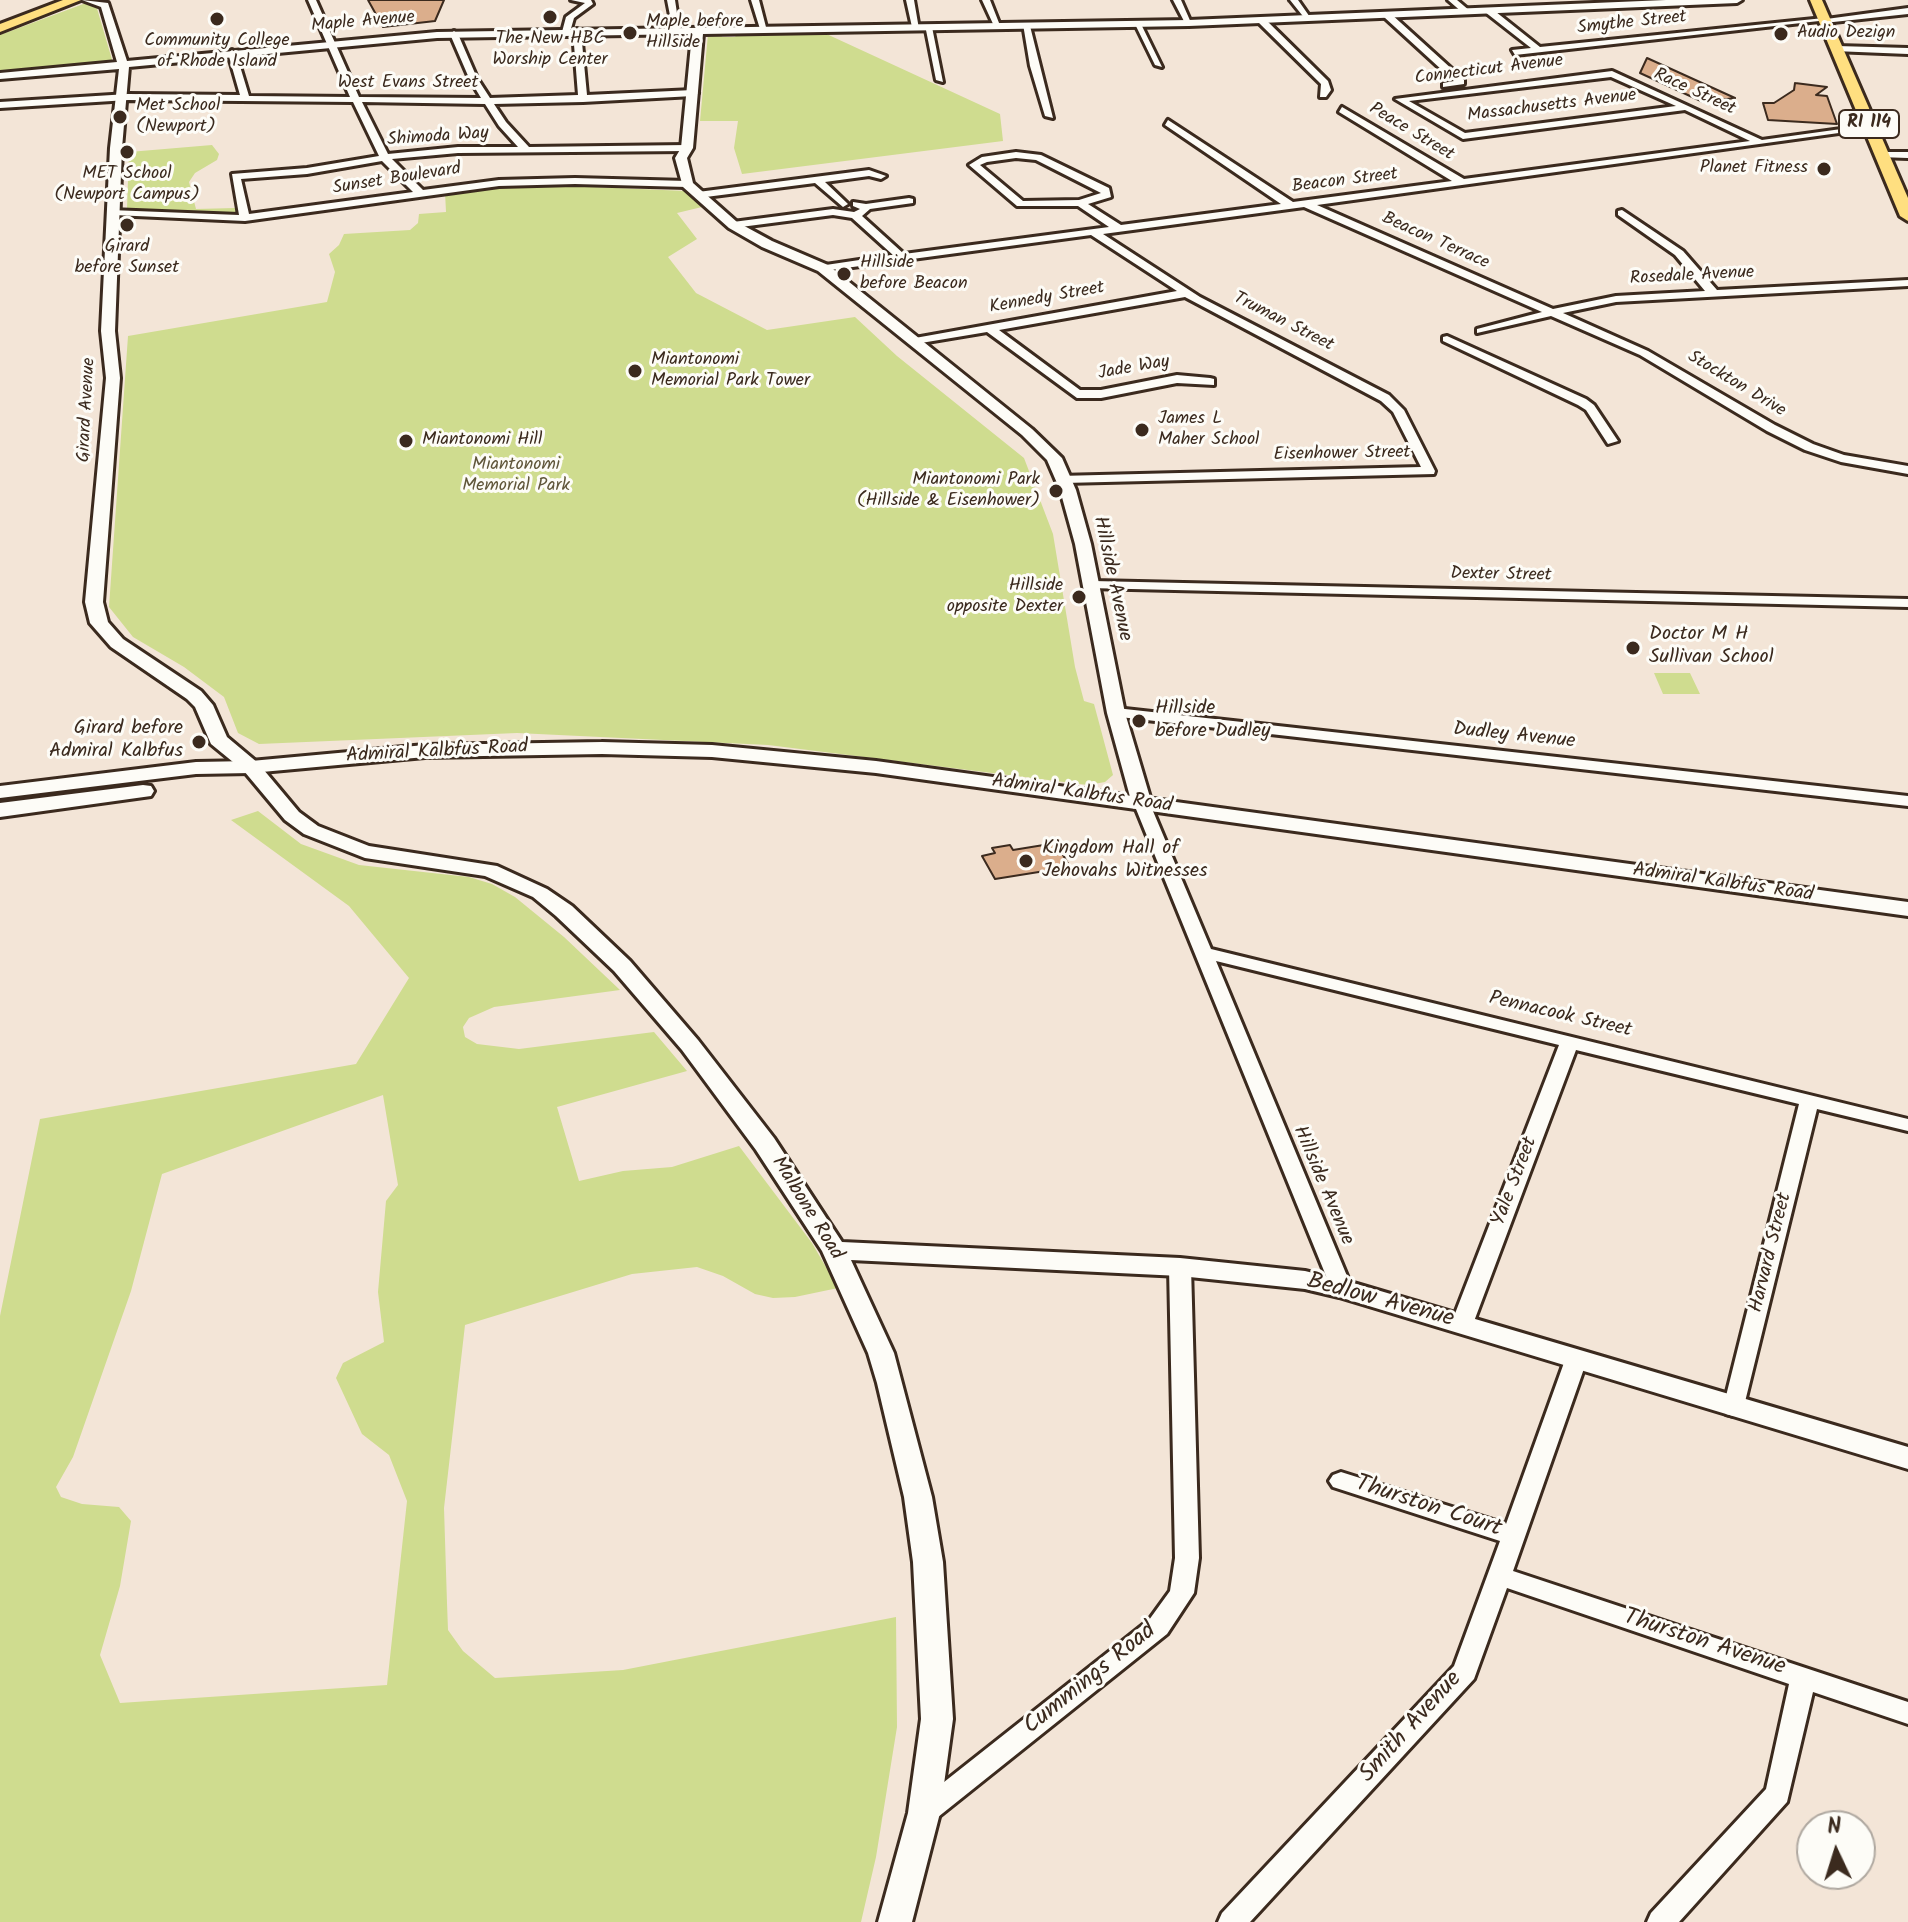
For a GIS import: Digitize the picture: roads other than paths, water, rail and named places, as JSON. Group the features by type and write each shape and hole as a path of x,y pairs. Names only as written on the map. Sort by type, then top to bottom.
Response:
{"main road":[{"path":"0,28 75,0"},
{"name":"RI 114","path":"1816,0 1908,216"},
{"name":"Admiral Kalbfus Road","path":"0,792 196,768 251,767 425,751 675,750 822,760 1908,909"},
{"name":"Admiral Kalbfus Road","path":"0,810 160,789 251,767"}],"street":[{"name":"Girard Avenue","path":"87,0 105,5 123,64 108,331 113,360 112,391 99,515 95,611 99,623 117,643 194,695 204,705 218,740 251,767"},
{"path":"312,0 335,44 348,55"},
{"path":"322,0 357,100 385,158 423,191"},
{"path":"575,0 587,0 589,4 570,17 583,99"},
{"path":"671,0 677,31"},
{"path":"755,0 764,29"},
{"path":"910,0 940,80"},
{"path":"986,0 998,26"},
{"path":"1177,0 1189,23"},
{"path":"1294,0 1309,18"},
{"path":"1452,0 1466,11"},
{"name":"Maple Avenue","path":"0,76 454,34 1189,23 1591,3 1737,0"},
{"path":"1488,10 1539,50"},
{"path":"1824,20 1908,11"},
{"path":"1387,15 1461,82 1407,88"},
{"path":"1261,20 1325,83 1327,90 1323,95"},
{"name":"Smythe Street","path":"1515,52 1824,20"},
{"path":"1137,24 1159,65"},
{"path":"1026,26 1034,66 1050,116"},
{"path":"692,189 681,158 687,148 698,30"},
{"path":"454,34 473,78 502,124 527,150"},
{"path":"1837,49 1908,51"},
{"path":"232,53 246,100"},
{"name":"Race Street","path":"1612,74 1761,143"},
{"name":"Connecticut Avenue","path":"1426,115 1400,99 1612,74"},
{"path":"364,89 379,120"},
{"name":"West Evans Street","path":"0,105 122,97 489,101 693,93"},
{"name":"Massachusetts Avenue","path":"1426,115 1463,136 1686,107"},
{"name":"Peace Street","path":"1342,110 1463,183"},
{"path":"1168,123 1290,205"},
{"name":"Beacon Street","path":"823,268 1870,128"},
{"path":"392,142 423,191"},
{"name":"Shimoda Way","path":"245,218 235,176 307,171 400,155 458,150 687,148"},
{"path":"1080,203 1102,197 1108,192 1029,155 985,159 974,165 1021,204 1080,203 1118,228"},
{"path":"1882,155 1908,155"},
{"name":"Sunset Boulevard","path":"114,212 245,218 423,191 523,181 692,189 869,173 881,176"},
{"path":"818,180 843,204"},
{"name":"Hillside Avenue","path":"692,189 733,225 767,244 823,268 1027,432 1054,458 1064,479 1093,585 1116,713 1142,804 1341,1288"},
{"path":"833,212 833,207 843,204 865,207 909,201"},
{"name":"Beacon Terrace","path":"1305,204 1552,312"},
{"path":"733,225 833,212 855,215 865,211 865,207"},
{"path":"1622,213 1679,253 1715,295"},
{"path":"855,215 901,257"},
{"name":"Truman Street","path":"1093,232 1186,293 1385,398 1398,410 1429,471"},
{"name":"Rosedale Avenue","path":"1481,331 1616,299 1908,283"},
{"name":"Kennedy Street","path":"915,341 1186,293"},
{"name":"Stockton Drive","path":"1552,312 1658,360 1771,428 1809,447 1841,458 1908,470"},
{"name":"Jade Way","path":"990,328 1077,394 1101,394 1177,379 1210,382"},
{"path":"1452,341 1582,402 1590,408 1612,441"},
{"name":"Eisenhower Street","path":"1064,479 1429,471"},
{"name":"Dexter Street","path":"1093,585 1908,603"},
{"name":"Dudley Avenue","path":"1116,713 1908,801"},
{"name":"Malbone Road","path":"251,767 292,816 311,830 337,842 393,858 490,870 540,893 564,911 622,966 690,1045 765,1144 834,1250 881,1353 918,1497 928,1562 937,1719 924,1813 895,1922"},
{"name":"Pennacook Street","path":"1201,952 1908,1125"},
{"name":"Yale Street","path":"1462,1324 1570,1040"},
{"name":"Harvard Street","path":"1734,1408 1810,1099"},
{"name":"Bedlow Avenue","path":"834,1250 1271,1274 1341,1288 1908,1458"},
{"name":"Cummings Road","path":"924,1813 1158,1627 1182,1593 1187,1558 1180,1267"},
{"name":"Smith Avenue","path":"1232,1922 1465,1672 1576,1360"},
{"name":"Thurston Court","path":"1341,1481 1514,1536"},
{"name":"Thurston Avenue","path":"1500,1576 1908,1713"},
{"path":"1661,1922 1778,1794 1803,1677"}],"place":[{"name":"The New HBC Worship Center","path":"550,17"},
{"name":"Community College of Rhode Island","path":"217,19"},
{"name":"Maple before Hillside","path":"630,33"},
{"name":"Audio Dezign","path":"1781,34"},
{"name":"Met School (Newport)","path":"120,117"},
{"name":"MET School (Newport Campus)","path":"127,152"},
{"name":"Planet Fitness","path":"1824,169"},
{"name":"Girard before Sunset","path":"127,225"},
{"name":"Hillside before Beacon","path":"844,274"},
{"name":"Miantonomi Memorial Park Tower","path":"635,371"},
{"name":"James L Maher School","path":"1142,430"},
{"name":"Miantonomi Hill","path":"406,441"},
{"name":"Miantonomi Park (Hillside & Eisenhower)","path":"1056,491"},
{"name":"Hillside opposite Dexter","path":"1079,597"},
{"name":"Doctor M H Sullivan School","path":"1633,648"},
{"name":"Hillside before Dudley","path":"1139,721"},
{"name":"Girard before Admiral Kalbfus","path":"199,742"},
{"name":"Kingdom Hall of Jehovahs Witnesses","path":"1026,861"}],"park label":[{"name":"Miantonomi Memorial Park","path":"516,476"}]}
